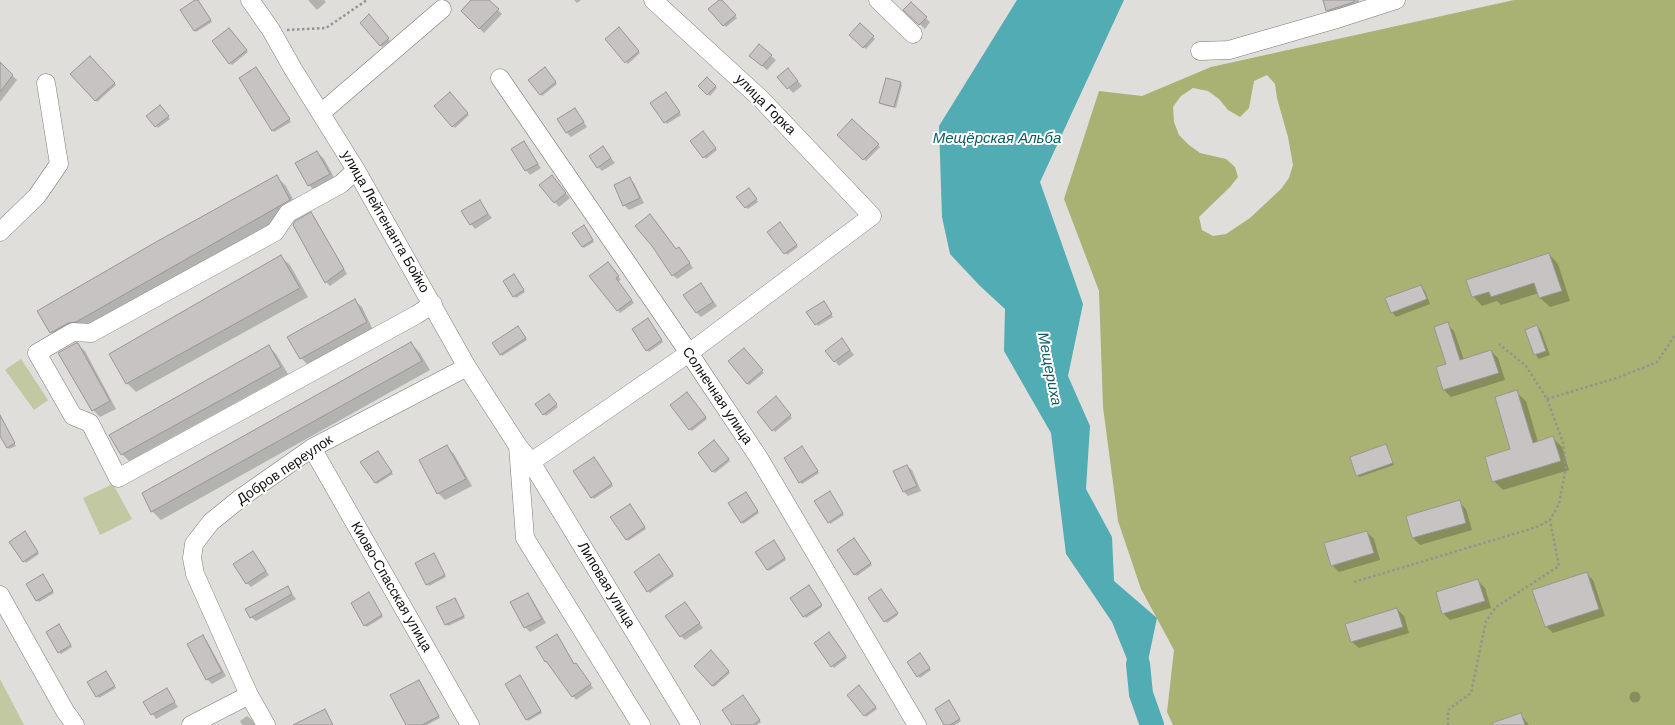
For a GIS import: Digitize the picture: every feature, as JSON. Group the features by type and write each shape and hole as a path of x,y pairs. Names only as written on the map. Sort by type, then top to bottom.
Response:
{"street":[{"name":"улица Лейтенанта Бойко","path":"250,0 356,170 467,367 518,446"},
{"name":"улица Горка","path":"653,0 761,99 872,216 689,353"},
{"path":"878,0 913,34"},
{"path":"1200,51 1229,50 1396,0"},
{"path":"321,112 442,9"},
{"name":"Солнечная улица","path":"500,78 689,353 758,458 917,725"},
{"path":"0,232 37,196 59,164 46,83"},
{"path":"356,170 341,184 288,214 275,232 91,333 73,332 37,352 73,416 90,423 118,478 433,304"},
{"path":"530,462 689,353"},
{"name":"Добров переулок","path":"266,725 249,695 195,574 192,558 194,544 211,522 242,497 312,448 467,367"},
{"path":"518,446 525,538 641,725"},
{"name":"Липовая улица","path":"518,446 530,462 691,725"},
{"name":"Киово-Спасская улица","path":"312,448 470,725"},
{"path":"0,595 65,711 75,725"},
{"path":"191,725 249,695"}],"path":[{"path":"270,30 326,28 367,0"},
{"path":"1547,399 1620,377 1657,362 1675,335"},
{"path":"1354,582 1537,527 1550,520 1559,504 1566,466 1563,442 1547,399 1526,366 1499,344"},
{"path":"1448,725 1448,710 1472,693 1486,621 1496,607 1559,566 1550,520"}],"green space":[{"path":"1514,0 1675,0 1675,725 1173,725 1167,712 1174,650 1141,589 1118,521 1103,407 1099,291 1064,199 1099,91 1142,96 1211,67","holes":["1267,75 1275,84 1293,165 1289,178 1281,189 1250,218 1226,234 1213,236 1202,230 1199,217 1238,177 1235,167 1226,159 1200,153 1189,145 1179,135 1174,122 1173,107 1181,96 1193,88 1208,91 1219,99 1228,110 1240,117 1249,108 1254,81"]},
{"path":"21,359 48,400 34,410 5,370"},
{"path":"113,484 132,519 100,535 83,498"},
{"path":"0,679 24,725 0,725"}],"water":[{"name":"Мещёрская Альба","path":"1017,0 1124,0 1040,182 1083,304 1068,376 1090,426 1086,489 1112,537 1114,581 1157,618 1141,694 1112,622 1066,554 1051,433 1004,351 1005,309 950,254 942,217 939,126"}],"building":[{"path":"198,0 211,20 194,31 180,10"},
{"path":"471,0 489,0 499,9 479,29 461,11"},
{"path":"719,0 722,0 736,15 723,26 708,9"},
{"path":"1323,0 1354,0 1354,2 1326,11"},
{"path":"911,2 927,17 919,25 903,10"},
{"path":"369,14 389,38 380,46 360,23"},
{"path":"860,23 874,36 863,48 849,35"},
{"path":"619,27 639,51 625,63 605,39"},
{"path":"229,28 247,50 229,64 212,41"},
{"path":"759,44 772,55 762,66 749,56"},
{"path":"90,56 115,83 95,101 70,74"},
{"path":"0,62 13,75 0,92"},
{"path":"256,67 290,119 272,131 239,78"},
{"path":"545,67 556,82 540,95 528,80"},
{"path":"788,68 798,81 787,89 777,77"},
{"path":"707,77 716,86 707,95 698,86"},
{"path":"886,78 901,82 894,107 879,103"},
{"path":"450,92 468,113 452,127 434,106"},
{"path":"666,92 680,112 664,123 650,103"},
{"path":"160,105 169,116 155,127 146,116"},
{"path":"575,108 584,122 566,133 557,119"},
{"path":"852,119 879,144 863,160 837,135"},
{"path":"703,131 716,148 703,158 690,141"},
{"path":"524,141 538,164 525,171 511,149"},
{"path":"603,146 611,158 597,168 589,156"},
{"path":"317,151 330,174 308,186 295,163"},
{"path":"277,175 290,200 76,322 68,323 50,333 37,311"},
{"path":"552,175 566,193 554,203 539,185"},
{"path":"630,177 640,198 623,206 614,185"},
{"path":"749,188 757,199 745,208 736,197"},
{"path":"480,200 488,214 470,225 461,211"},
{"path":"311,212 344,269 325,283 293,225 295,221"},
{"path":"650,214 676,249 679,247 690,263 672,276 652,246 635,226"},
{"path":"780,222 797,245 784,254 767,232"},
{"path":"584,225 593,240 582,247 572,233"},
{"path":"1549,253 1562,291 1539,298 1534,283 1491,297 1489,292 1472,297 1466,280"},
{"path":"281,255 300,288 126,384 109,354"},
{"path":"608,262 619,276 616,278 632,300 617,311 589,276"},
{"path":"514,274 524,290 513,297 503,281"},
{"path":"701,283 713,302 696,313 683,295"},
{"path":"1421,285 1427,299 1391,313 1385,298"},
{"path":"355,299 367,322 300,359 287,337"},
{"path":"824,301 832,314 815,325 806,312"},
{"path":"648,318 662,340 646,351 632,329"},
{"path":"1448,322 1460,360 1491,350 1499,373 1443,390 1436,367 1446,364 1434,327"},
{"path":"1537,325 1546,351 1534,355 1525,330"},
{"path":"518,326 526,338 500,355 492,343"},
{"path":"842,338 850,350 834,362 825,351"},
{"path":"411,342 422,361 151,512 142,493"},
{"path":"78,343 110,401 92,411 58,353"},
{"path":"269,345 281,367 121,455 109,435"},
{"path":"744,348 763,370 747,384 728,361"},
{"path":"1517,390 1533,443 1553,436 1561,461 1492,482 1485,457 1510,449 1495,397"},
{"path":"687,392 706,417 689,430 670,405"},
{"path":"549,394 557,404 543,415 535,404"},
{"path":"776,396 791,415 772,431 757,412"},
{"path":"0,415 15,443 7,448 0,436"},
{"path":"714,440 729,459 712,472 698,453"},
{"path":"1386,444 1393,463 1356,476 1350,457"},
{"path":"447,445 466,479 437,494 419,460"},
{"path":"802,446 818,471 799,483 784,458"},
{"path":"378,451 392,472 375,483 360,462"},
{"path":"594,457 612,484 591,498 573,471"},
{"path":"907,465 917,486 903,492 893,471"},
{"path":"830,491 843,513 828,523 814,501"},
{"path":"746,492 758,511 741,523 728,503"},
{"path":"1460,500 1466,523 1412,538 1406,516"},
{"path":"630,504 645,527 626,540 610,517"},
{"path":"25,531 38,552 23,562 9,542"},
{"path":"1367,531 1374,553 1331,566 1324,543"},
{"path":"854,538 871,563 854,575 837,550"},
{"path":"774,540 785,558 767,570 755,552"},
{"path":"253,551 266,571 246,584 233,564"},
{"path":"434,553 445,575 426,585 415,563"},
{"path":"659,554 673,574 647,592 634,572"},
{"path":"1587,572 1599,609 1545,627 1532,590"},
{"path":"43,574 53,591 36,601 26,584"},
{"path":"1478,579 1485,601 1442,614 1436,592"},
{"path":"809,585 822,605 803,617 790,598"},
{"path":"288,586 292,594 250,618 245,609"},
{"path":"881,589 898,613 884,622 868,598"},
{"path":"369,592 382,615 364,626 351,603"},
{"path":"528,593 542,619 524,628 510,602"},
{"path":"455,598 464,616 445,625 436,607"},
{"path":"685,602 700,623 680,637 665,616"},
{"path":"1397,608 1403,627 1351,642 1345,624"},
{"path":"59,624 71,645 58,653 46,632"},
{"path":"829,632 846,656 831,667 814,643"},
{"path":"557,634 574,664 576,663 591,684 572,697 536,647"},
{"path":"203,635 222,672 206,680 187,644"},
{"path":"711,650 729,671 712,686 694,666"},
{"path":"920,653 930,668 917,677 907,662"},
{"path":"106,671 115,686 96,697 87,682"},
{"path":"520,675 541,711 526,720 505,684"},
{"path":"419,680 439,716 422,725 406,725 390,695"},
{"path":"859,685 876,707 864,716 847,695"},
{"path":"167,688 175,702 151,715 143,702"},
{"path":"743,695 760,720 753,725 732,725 722,710"},
{"path":"949,700 960,719 950,725 944,725 935,709"},
{"path":"325,709 333,725 293,725"},
{"path":"1521,713 1525,725 1493,725 1492,723"}],"waterway":[{"name":"Мещериха","path":"1138,664 1141,694 1152,725"}]}
